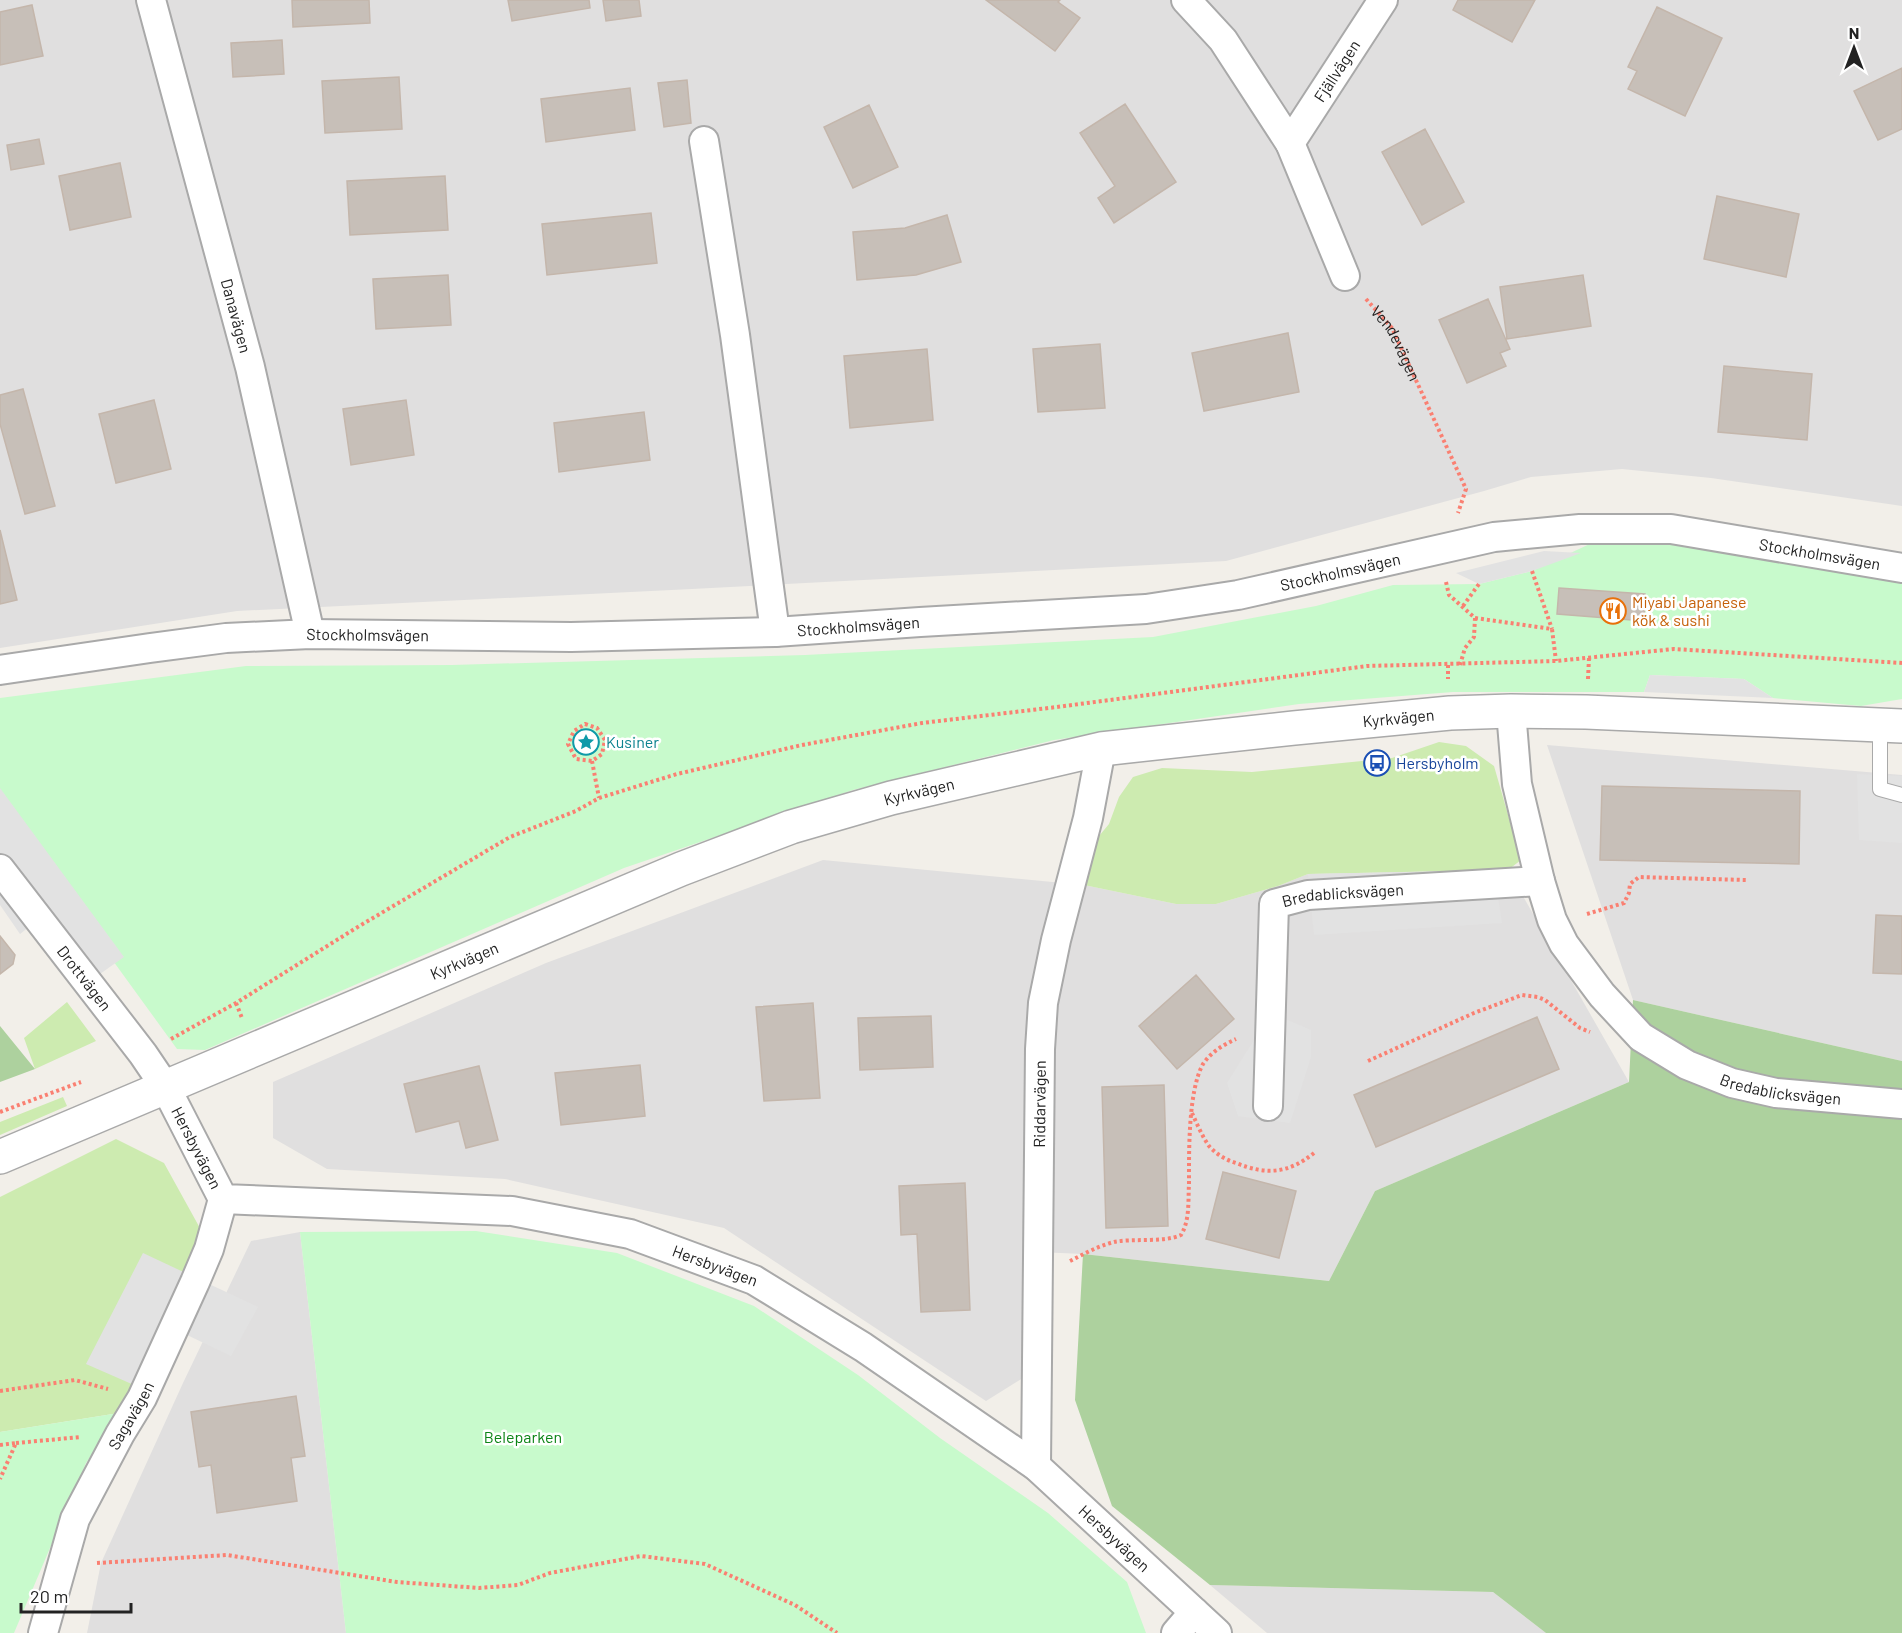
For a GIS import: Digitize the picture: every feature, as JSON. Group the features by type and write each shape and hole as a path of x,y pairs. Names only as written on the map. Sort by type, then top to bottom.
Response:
{"street":[{"name":"Danavägen","path":"151,0 250,367 310,634"},
{"path":"1186,0 1223,40 1290,143 1345,276"},
{"name":"Fjällvägen","path":"1290,143 1383,0"},
{"name":"Stockholmsvägen","path":"704,141 737,346 775,632"},
{"name":"Stockholmsvägen","path":"0,670 226,638 310,634 571,637 775,632 920,621 1146,609 1238,595 1494,537 1580,529 1671,529 1902,568"},
{"name":"Kyrkvägen","path":"0,1157 681,869 791,828 891,798 1101,749 1450,713 1511,711 1891,725"},
{"name":"Bredablicksvägen","path":"1511,711 1517,784 1540,881 1552,920 1564,944 1602,995 1641,1037 1687,1065 1732,1083 1776,1093 1902,1104"},
{"name":"Riddarvägen","path":"1036,1466 1040,1049 1043,1003 1056,940 1088,818 1101,749"},
{"name":"Drottvägen","path":"0,869 143,1054 166,1088"},
{"name":"Bredablicksvägen","path":"1268,1106 1274,904 1308,895 1540,881"},
{"name":"Hersbyvägen","path":"166,1088 223,1199 512,1211 630,1234 754,1280 863,1347 1036,1466 1185,1623 1217,1633"},
{"name":"Sagavägen","path":"43,1633 75,1519 120,1434 142,1398 209,1249 223,1199"}],"lane":[{"path":"1891,725 1880,789 1902,795"}],"path":[{"name":"Vendevägen","path":"1345,276 1392,328 1466,489 1455,520 1434,529 1449,596 1475,618"},
{"path":"1532,571 1552,629 1556,662"},
{"path":"1463,606 1479,584"},
{"path":"1460,664 1465,648 1474,637 1475,618 1552,629"},
{"path":"143,1054 236,1003 356,928 510,837 576,811 599,798 677,774 802,745 922,723 1367,666 1556,662 1674,649 1902,663"},
{"path":"585,724 597,728 604,740 602,754 592,761 576,759 568,744 574,730 585,724"},
{"path":"592,761 599,798"},
{"path":"1556,927 1584,915 1624,903 1630,884 1639,877 1746,880"},
{"path":"1368,1061 1522,995 1545,1000 1580,1028 1590,1032"},
{"path":"236,1003 255,1049"},
{"path":"1038,1273 1115,1242 1181,1235 1188,1212 1189,1149 1192,1112 1199,1074 1204,1063 1222,1045 1270,1026"},
{"path":"0,1112 90,1079"},
{"path":"1192,1112 1209,1146 1216,1153 1242,1166 1262,1172 1282,1170 1314,1154"},
{"path":"0,1391 75,1380 142,1398"},
{"path":"0,1445 120,1434"},
{"path":"0,1479 16,1443"},
{"path":"64,1562 101,1563 227,1555 397,1582 479,1588 518,1586 549,1573 641,1556 705,1564 795,1605 837,1633"}],"shaded area":[{"path":"0,0 1902,0 1902,506 1711,478 1622,469 1531,477 1226,561 237,611 0,648"},
{"path":"1544,551 1581,553 1532,571 1479,584 1456,573"},
{"path":"1650,675 1744,679 1773,698 1644,692"},
{"path":"1547,745 1902,775 1902,1061 1633,1000"},
{"path":"1857,774 1902,776 1902,843 1859,840"},
{"path":"0,788 124,957 90,981 44,915 20,934 0,905"},
{"path":"823,860 1084,885 1176,904 1216,904 1278,886 1308,874 1508,870 1629,1082 1375,1191 1329,1281 1083,1254 1038,1252 1023,1378 986,1401 724,1228 505,1179 327,1169 273,1138 273,1082 546,963"},
{"path":"1494,870 1502,923 1314,935 1308,874"},
{"path":"1271,1013 1311,1030 1311,1057 1290,1123 1238,1116 1227,1083"},
{"path":"300,1232 346,1633 87,1633 101,1563 251,1241"},
{"path":"143,1253 258,1307 231,1356 164,1324 134,1385 86,1364"},
{"path":"1210,1585 1493,1592 1546,1633 1267,1633"}],"green space":[{"path":"1661,540 1902,582 1902,699 1861,706 1773,698 1744,679 1650,675 1644,692 1453,692 1299,704 1054,740 853,790 624,868 205,1050 177,1049 0,805 0,698 246,666 452,665 805,655 1153,637 1316,606 1393,585 1479,584 1532,571 1594,542"},
{"path":"1439,742 1466,746 1494,766 1521,860 1508,870 1308,874 1278,886 1216,904 1176,904 1084,885 1099,836 1109,824 1119,797 1133,777 1162,768 1252,772 1392,758"},
{"path":"1633,1000 1902,1061 1902,1633 1546,1633 1493,1592 1210,1585 1112,1506 1075,1400 1083,1254 1329,1281 1375,1191 1629,1082"},
{"path":"67,1002 96,1041 35,1069 24,1038"},
{"path":"0,1026 35,1069 0,1082"},
{"path":"63,1097 67,1106 0,1135 0,1122"},
{"path":"116,1139 164,1163 201,1230 188,1275 119,1413 0,1432 0,1197"},
{"name":"Beleparken","path":"476,1231 617,1253 754,1306 858,1375 940,1438 1048,1513 1127,1582 1146,1633 346,1633 300,1232"},
{"path":"119,1413 86,1463 14,1633 0,1633 0,1432"}],"building":[{"path":"292,0 369,0 370,23 293,27"},
{"path":"508,0 589,0 590,8 512,21"},
{"path":"603,0 639,0 641,16 606,21"},
{"path":"986,0 1060,0 1058,2 1080,18 1055,51"},
{"path":"1458,0 1535,0 1512,42 1453,10"},
{"path":"32,5 43,56 0,65 0,12"},
{"path":"1657,7 1722,38 1685,116 1628,89 1637,71 1628,67"},
{"path":"282,40 284,74 233,77 231,43"},
{"path":"1902,68 1902,129 1878,140 1854,91"},
{"path":"399,77 402,129 325,133 322,81"},
{"path":"687,80 691,123 664,127 658,83"},
{"path":"630,88 635,130 546,142 541,99"},
{"path":"1125,104 1176,182 1114,223 1098,198 1115,186 1080,133"},
{"path":"869,105 898,167 853,188 824,127"},
{"path":"1425,129 1464,202 1422,225 1382,152"},
{"path":"39,139 44,164 11,170 7,145"},
{"path":"120,163 131,217 70,230 59,176"},
{"path":"445,176 448,230 350,235 347,181"},
{"path":"1717,196 1799,214 1786,277 1704,259"},
{"path":"651,213 657,263 547,275 542,224"},
{"path":"947,215 961,262 916,275 857,280 853,232 905,228"},
{"path":"448,275 451,325 376,329 373,279"},
{"path":"1583,275 1591,326 1507,339 1500,287"},
{"path":"1488,299 1510,349 1500,353 1506,366 1467,383 1439,320"},
{"path":"1288,333 1299,392 1204,411 1192,353"},
{"path":"1100,344 1105,408 1038,412 1033,349"},
{"path":"927,349 933,420 850,428 844,356"},
{"path":"1724,366 1812,374 1807,440 1718,432"},
{"path":"23,389 55,506 25,514 0,424 0,395"},
{"path":"154,400 171,469 116,483 99,414"},
{"path":"406,400 414,455 351,465 343,409"},
{"path":"644,412 650,460 559,472 554,423"},
{"path":"0,530 17,600 0,604"},
{"path":"1559,588 1645,594 1644,621 1557,614"},
{"path":"1602,786 1800,791 1799,864 1600,860"},
{"path":"1876,915 1902,916 1902,974 1873,973"},
{"path":"0,936 15,955 13,964 0,974"},
{"path":"1196,975 1234,1019 1177,1069 1139,1026"},
{"path":"813,1003 820,1098 764,1101 756,1007"},
{"path":"931,1016 933,1067 860,1070 858,1018"},
{"path":"1537,1017 1559,1069 1376,1147 1354,1095"},
{"path":"640,1065 645,1116 561,1125 555,1073"},
{"path":"479,1066 498,1140 466,1148 459,1121 416,1132 404,1084"},
{"path":"1164,1085 1168,1226 1106,1228 1102,1087"},
{"path":"1223,1172 1296,1191 1279,1258 1206,1239"},
{"path":"965,1183 970,1310 921,1312 917,1234 901,1235 899,1186"},
{"path":"296,1396 305,1456 291,1458 297,1501 217,1513 211,1465 199,1467 191,1412"}],"place":[{"name":"Miyabi Japanese kök & sushi","path":"1613,611"},
{"name":"Kusiner","path":"586,742"},
{"name":"Hersbyholm","path":"1377,763"}]}
